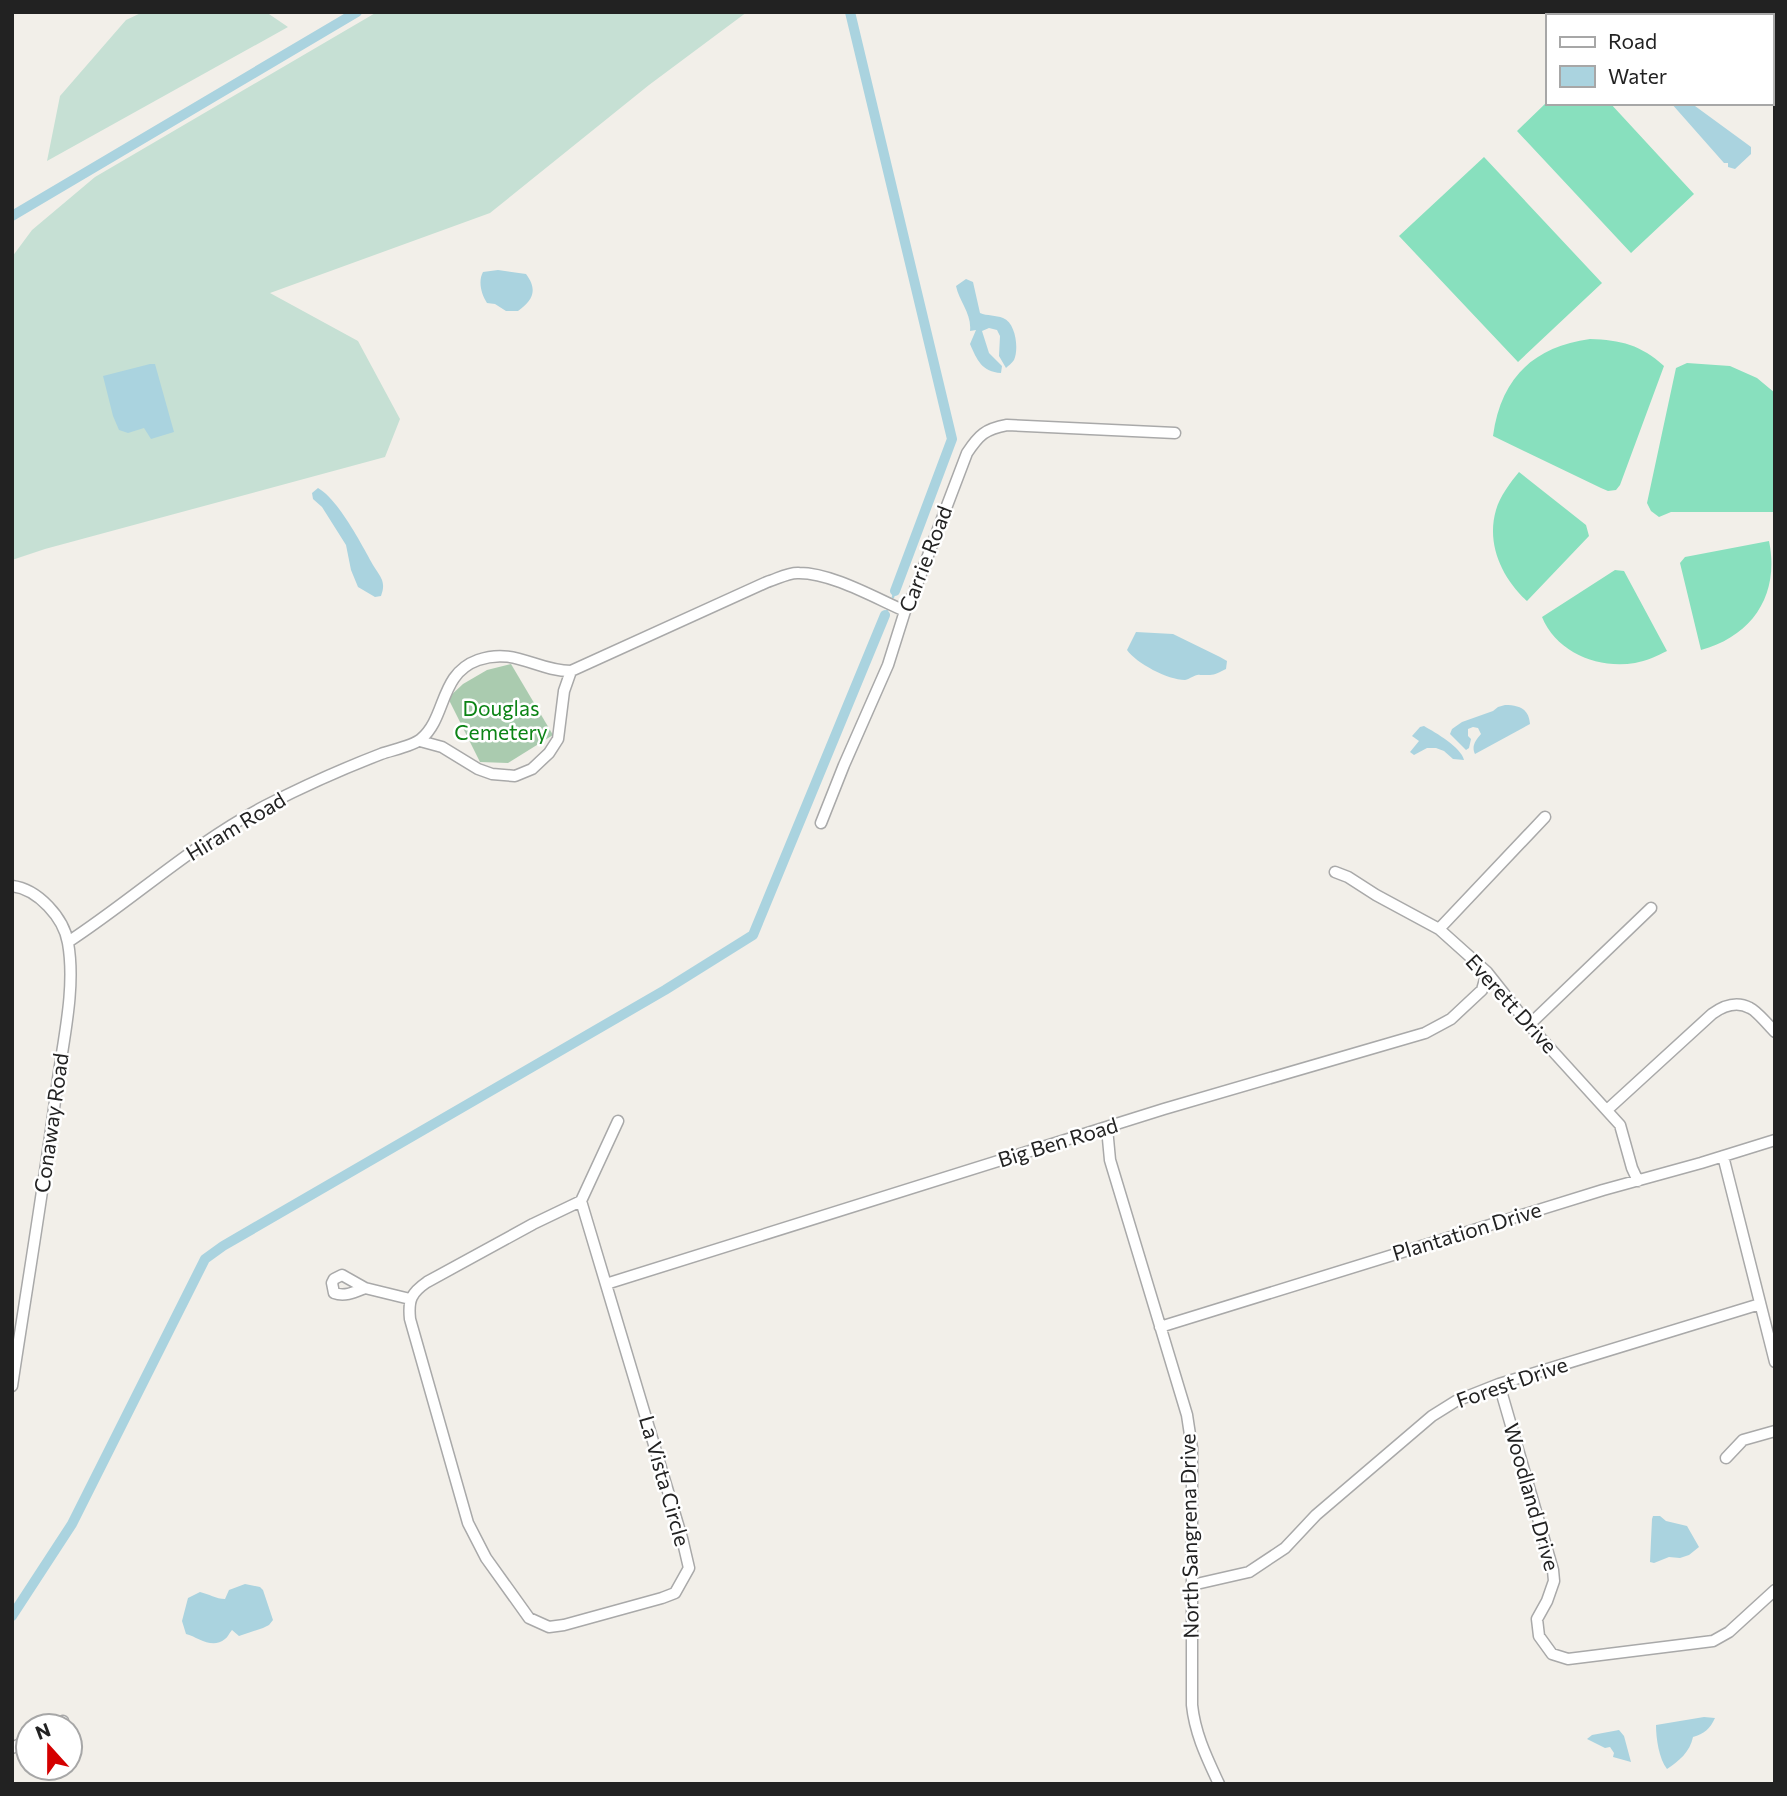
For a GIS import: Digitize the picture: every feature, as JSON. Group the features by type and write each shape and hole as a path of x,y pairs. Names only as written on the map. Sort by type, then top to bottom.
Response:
{"street":[{"name":"Carrie Road","path":"821,823 888,665 905,611 967,453 976,440 986,431 1007,425 1175,433"},
{"path":"571,671 564,691 558,739 549,753 531,769 515,776 492,774 478,769 442,747 419,741 435,722 451,682 474,661 491,656 504,656 561,671 571,671 767,582 797,572 823,577 905,611"},
{"name":"Hiram Road","path":"68,942 215,835 244,818 323,779 419,741"},
{"path":"1438,929 1545,817"},
{"name":"Everett Drive","path":"1335,873 1348,877 1438,929 1487,972 1529,1025 1620,1125 1638,1181"},
{"name":"Conaway Road","path":"12,886 22,887 37,895 51,910 64,930 71,970 53,1119 12,1386"},
{"path":"1529,1025 1651,908"},
{"name":"Big Ben Road","path":"606,1284 1164,1109 1425,1032 1451,1019 1482,990 1487,972"},
{"path":"1607,1110 1723,1007 1732,1005 1750,1008 1775,1032"},
{"path":"365,1288 410,1299 427,1282 580,1201 618,1121"},
{"name":"North Sangrena Drive","path":"1107,1128 1110,1160 1190,1432 1193,1720 1198,1738 1219,1784"},
{"name":"Plantation Drive","path":"1160,1327 1581,1196 1775,1140"},
{"path":"1723,1156 1775,1362"},
{"name":"La Vista Circle","path":"410,1299 410,1319 468,1523 486,1558 529,1618 549,1627 564,1625 675,1592 689,1568 682,1538 580,1201"},
{"name":"Forest Drive","path":"1192,1585 1249,1572 1284,1548 1316,1515 1432,1416 1456,1401 1499,1384 1760,1304"},
{"name":"Woodland Drive","path":"1499,1384 1553,1570 1554,1581 1537,1619 1539,1636 1552,1654 1568,1659 1713,1641 1729,1632 1775,1590"},
{"path":"1726,1458 1743,1440 1775,1431"}],"green space":[{"path":"143,12 266,12 288,27 47,161 60,96 126,20"},
{"path":"377,12 747,12 649,85 490,213 270,293 358,341 400,419 385,457 12,560 12,257 32,230 95,177"},
{"path":"1546,103 1612,105 1694,194 1631,253 1517,131"},
{"path":"1484,157 1602,283 1518,362 1399,236"},
{"path":"1590,339 1639,348 1664,366 1616,490 1601,488 1493,436 1504,398 1523,369 1552,349"},
{"path":"1687,363 1730,366 1757,378 1775,393 1775,512 1671,512 1659,517 1651,511 1647,503 1676,368"},
{"path":"1519,472 1586,525 1589,536 1527,601 1510,582 1498,560 1493,535 1498,505"},
{"path":"1769,541 1770,578 1759,610 1735,635 1701,650 1680,563 1685,557"},
{"path":"1615,570 1624,571 1667,651 1635,663 1593,661 1568,649 1549,630 1542,617"},
{"name":"Douglas Cemetery","path":"511,664 553,735 508,763 480,762 448,698 463,684 487,670"}],"water":[{"path":"1673,105 1695,106 1751,147 1751,154 1735,169 1724,163"},
{"path":"498,270 526,274 530,280 532,294 518,311 506,311 495,304 487,303 485,299 480,283 481,276 483,272"},
{"path":"966,279 973,282 980,313 1003,318 1014,331 1014,360 1006,368 999,356 1000,336 997,330 989,328 982,331 989,353 1002,366 1001,373 985,368 970,344 976,330 970,331 969,319 956,286"},
{"path":"155,364 174,432 151,439 144,428 128,433 119,430 103,376"},
{"path":"318,488 333,502 356,535 382,580 381,596 375,597 358,587 346,545 322,507 313,499 312,493"},
{"path":"1136,632 1173,634 1227,661 1226,669 1213,675 1196,675 1185,680 1162,674 1137,660 1127,650"},
{"path":"1505,705 1522,708 1528,714 1530,724 1475,754 1474,746 1481,734 1478,728 1468,729 1471,739 1466,750 1450,734 1452,729 1462,722"},
{"path":"1424,726 1453,745 1464,760 1453,759 1436,748 1427,748 1414,755 1410,752 1419,741 1412,736"},
{"path":"1653,1516 1687,1526 1699,1547 1680,1558 1669,1557 1650,1562"},
{"path":"245,1584 263,1590 273,1620 269,1625 239,1636 232,1630 225,1639 215,1643 186,1634 182,1621 188,1598 200,1592 225,1599 229,1590"},
{"path":"1704,1717 1715,1718 1706,1730 1693,1737 1683,1756 1667,1769 1658,1748 1656,1725"},
{"path":"1619,1730 1624,1736 1631,1762 1613,1757 1614,1753 1610,1747 1605,1748 1587,1739 1592,1735"}],"waterway":[{"path":"12,216 357,12"},
{"path":"850,12 952,439 895,591"},
{"path":"893,597 895,591"},
{"path":"885,615 887,611"},
{"path":"12,1616 72,1524 205,1259 223,1246 665,990 753,935 885,615"}]}
